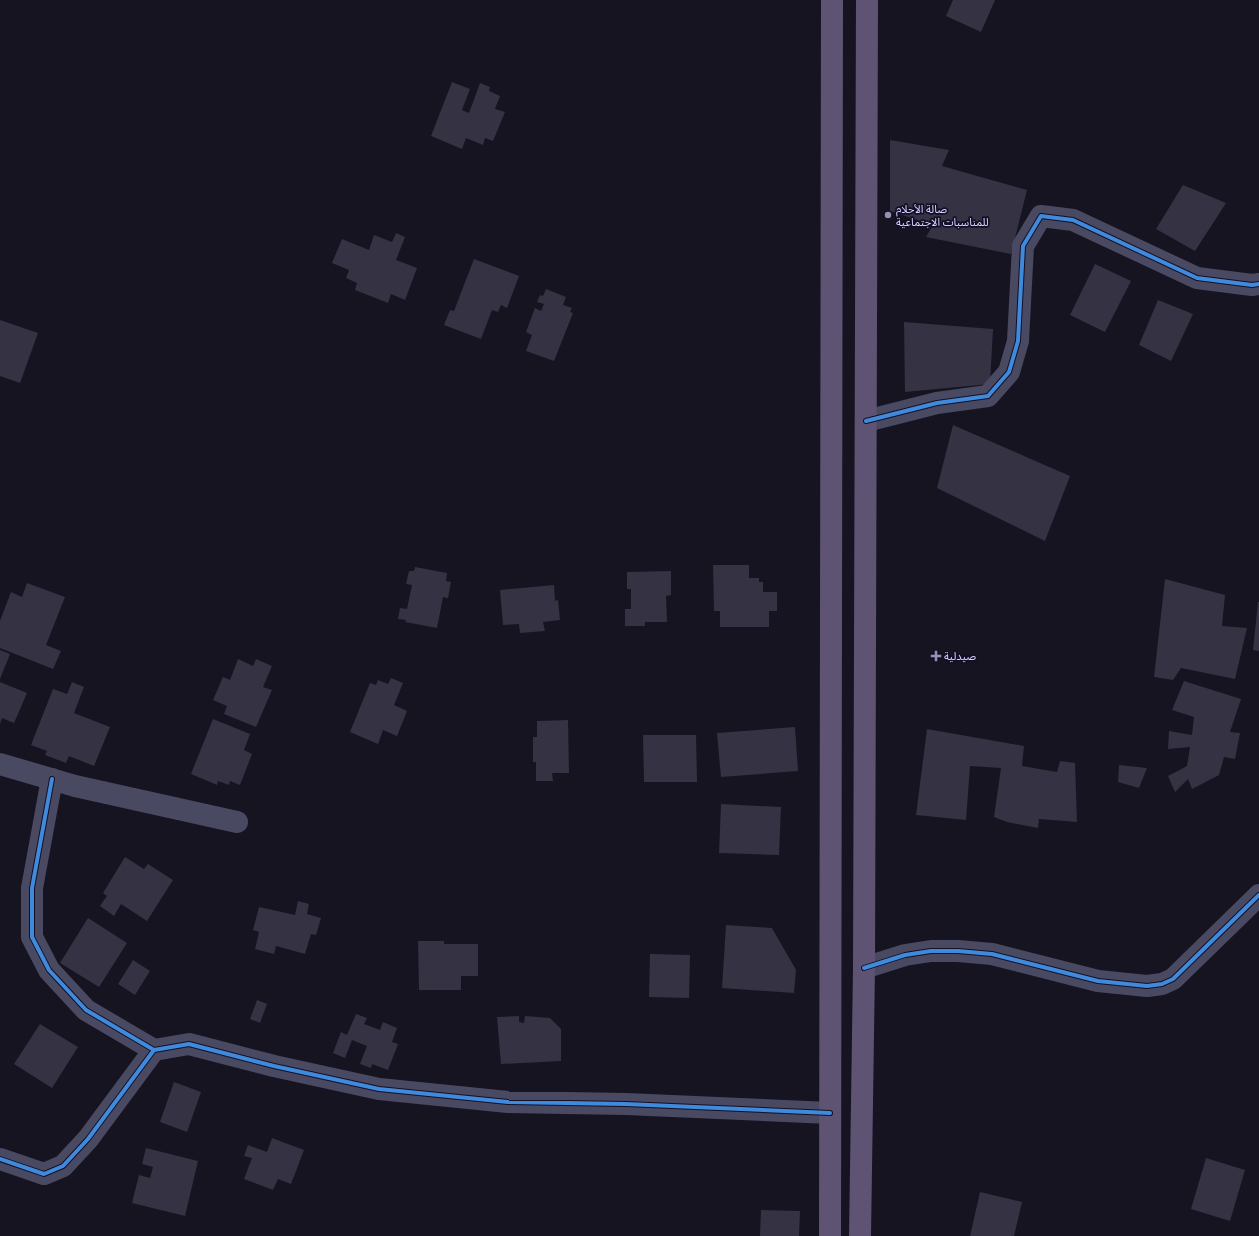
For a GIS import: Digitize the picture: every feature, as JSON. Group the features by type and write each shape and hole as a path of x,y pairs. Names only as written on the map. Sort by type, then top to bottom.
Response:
{"main road":[{"path":"830,1236 832,0"},
{"path":"860,1236 864,968 867,0"}],"street":[{"path":"866,421 937,403 988,396 1009,372 1018,341 1023,246 1041,216 1073,220 1197,278 1252,285 1259,284"},
{"path":"0,764 52,779 236,822"},
{"path":"52,779 32,888 32,937 49,970 86,1010 154,1050 189,1044 274,1066 378,1089 508,1102 626,1104 830,1113"},
{"path":"864,968 906,954 931,951 958,951 992,954 1098,981 1147,986 1162,984 1173,979 1259,895"},
{"path":"0,1159 44,1174 63,1166 88,1139 154,1050"}],"building":[{"path":"953,0 995,0 981,32 946,16"},
{"path":"452,82 470,89 462,110 469,113 480,83 490,87 489,91 500,96 495,109 505,112 493,141 485,138 483,145 466,138 462,149 431,136"},
{"path":"890,140 949,150 942,166 1027,190 1011,254 926,237 933,225 890,211"},
{"path":"1183,185 1226,203 1195,251 1156,229"},
{"path":"396,233 405,237 396,260 417,268 405,300 391,294 388,303 355,290 357,283 346,278 349,270 332,263 342,239 369,250 374,235 392,242"},
{"path":"474,259 519,276 507,308 501,305 498,312 492,310 481,339 444,325 450,310 454,311"},
{"path":"1095,264 1131,281 1105,332 1070,315"},
{"path":"546,289 566,297 563,305 572,308 570,312 573,313 554,361 526,351 532,335 526,332 535,308 541,311 544,304 537,302 540,295 543,296"},
{"path":"1158,300 1193,314 1171,361 1139,345"},
{"path":"0,320 38,333 20,383 0,376"},
{"path":"904,322 993,329 990,384 905,392"},
{"path":"953,425 1070,476 1045,541 937,488"},
{"path":"713,565 749,565 749,578 759,578 759,582 763,582 763,592 777,592 777,611 769,611 769,627 720,627 720,611 714,611"},
{"path":"415,567 447,573 446,581 451,582 448,598 443,597 437,628 405,622 406,620 398,619 400,608 407,609 412,585 406,584 409,571 414,571"},
{"path":"671,571 671,595 666,596 667,622 645,622 645,626 625,626 625,609 631,609 631,589 627,589 627,572"},
{"path":"1165,579 1225,595 1222,626 1247,628 1235,679 1181,668 1173,680 1154,677"},
{"path":"27,583 65,597 46,645 61,651 53,669 0,648 0,621 11,592 22,597"},
{"path":"554,585 555,601 558,600 560,620 543,622 545,631 520,633 519,624 503,625 500,590"},
{"path":"1259,602 1259,651 1253,650"},
{"path":"0,650 10,654 0,679"},
{"path":"238,659 253,666 256,659 272,666 263,687 272,690 256,727 224,714 227,706 213,700 223,677 230,680"},
{"path":"391,678 403,683 394,705 407,711 397,736 383,730 378,744 350,732 370,683 376,685 378,680 388,684"},
{"path":"1184,681 1241,699 1230,732 1240,733 1235,759 1224,757 1219,775 1192,789 1188,779 1175,792 1168,776 1187,766 1190,747 1168,749 1169,731 1192,735 1194,717 1172,710"},
{"path":"0,682 27,693 14,723 2,718 0,724"},
{"path":"72,682 84,687 74,713 110,727 94,766 69,756 66,763 45,755 47,751 31,745 53,689 67,694"},
{"path":"213,719 250,734 244,750 252,754 240,785 230,781 229,785 218,781 217,785 191,774"},
{"path":"568,720 569,773 552,773 553,781 536,781 536,762 533,762 533,737 537,737 537,721"},
{"path":"795,727 798,771 721,777 717,733"},
{"path":"927,729 1024,746 1022,766 1057,772 1060,761 1075,763 1077,822 1039,819 1038,828 1007,822 994,817 1001,768 970,766 966,820 916,815"},
{"path":"643,735 696,735 697,782 644,782"},
{"path":"1119,765 1147,768 1139,788 1118,782"},
{"path":"721,804 781,807 779,855 719,853"},
{"path":"125,857 144,869 148,864 173,880 147,921 121,904 114,916 100,906 107,896 103,893"},
{"path":"298,901 309,904 307,914 321,918 316,935 311,934 305,954 276,946 274,954 255,949 259,932 253,930 259,907 295,915"},
{"path":"88,918 127,943 99,987 60,963"},
{"path":"726,925 772,928 796,970 794,993 722,988"},
{"path":"418,941 444,941 444,944 478,944 478,976 461,976 461,990 419,990"},
{"path":"650,954 690,955 689,998 649,997"},
{"path":"133,960 150,971 135,995 118,984"},
{"path":"257,1000 267,1004 260,1023 250,1019"},
{"path":"356,1014 367,1018 364,1024 380,1030 383,1022 397,1028 392,1042 398,1044 388,1070 372,1064 371,1068 360,1064 367,1046 352,1040 345,1058 333,1053 341,1032 347,1035"},
{"path":"519,1016 519,1022 524,1023 525,1016 550,1018 561,1029 561,1061 501,1064 497,1017"},
{"path":"40,1024 78,1047 52,1088 14,1064"},
{"path":"174,1082 201,1092 187,1132 160,1122"},
{"path":"272,1138 304,1150 291,1184 278,1179 273,1190 244,1179 252,1158 244,1156 248,1145 267,1152"},
{"path":"146,1148 198,1161 185,1216 132,1203 139,1175 150,1178 153,1167 142,1164"},
{"path":"1206,1158 1245,1170 1230,1221 1191,1209"},
{"path":"980,1192 1022,1202 1014,1236 970,1236"},
{"path":"761,1210 800,1211 799,1236 760,1236"}],"cycle path":[{"path":"866,421 937,403 988,396 1009,372 1018,341 1023,246 1041,216 1073,220 1197,278 1252,285 1259,284"},
{"path":"52,779 32,888 32,937 49,970 86,1010 154,1050"},
{"path":"864,968 905,955 931,951 958,951 992,954 1098,981 1147,986 1162,984 1173,979 1259,895"},
{"path":"0,1159 44,1174 63,1166 88,1139 154,1050 189,1044 274,1066 379,1089 508,1102 626,1104 830,1113"}],"place":[{"name":"صالة الأحلام للمناسبات الاجتماعية","path":"888,215"},
{"name":"صيدلية","path":"936,656"}]}
